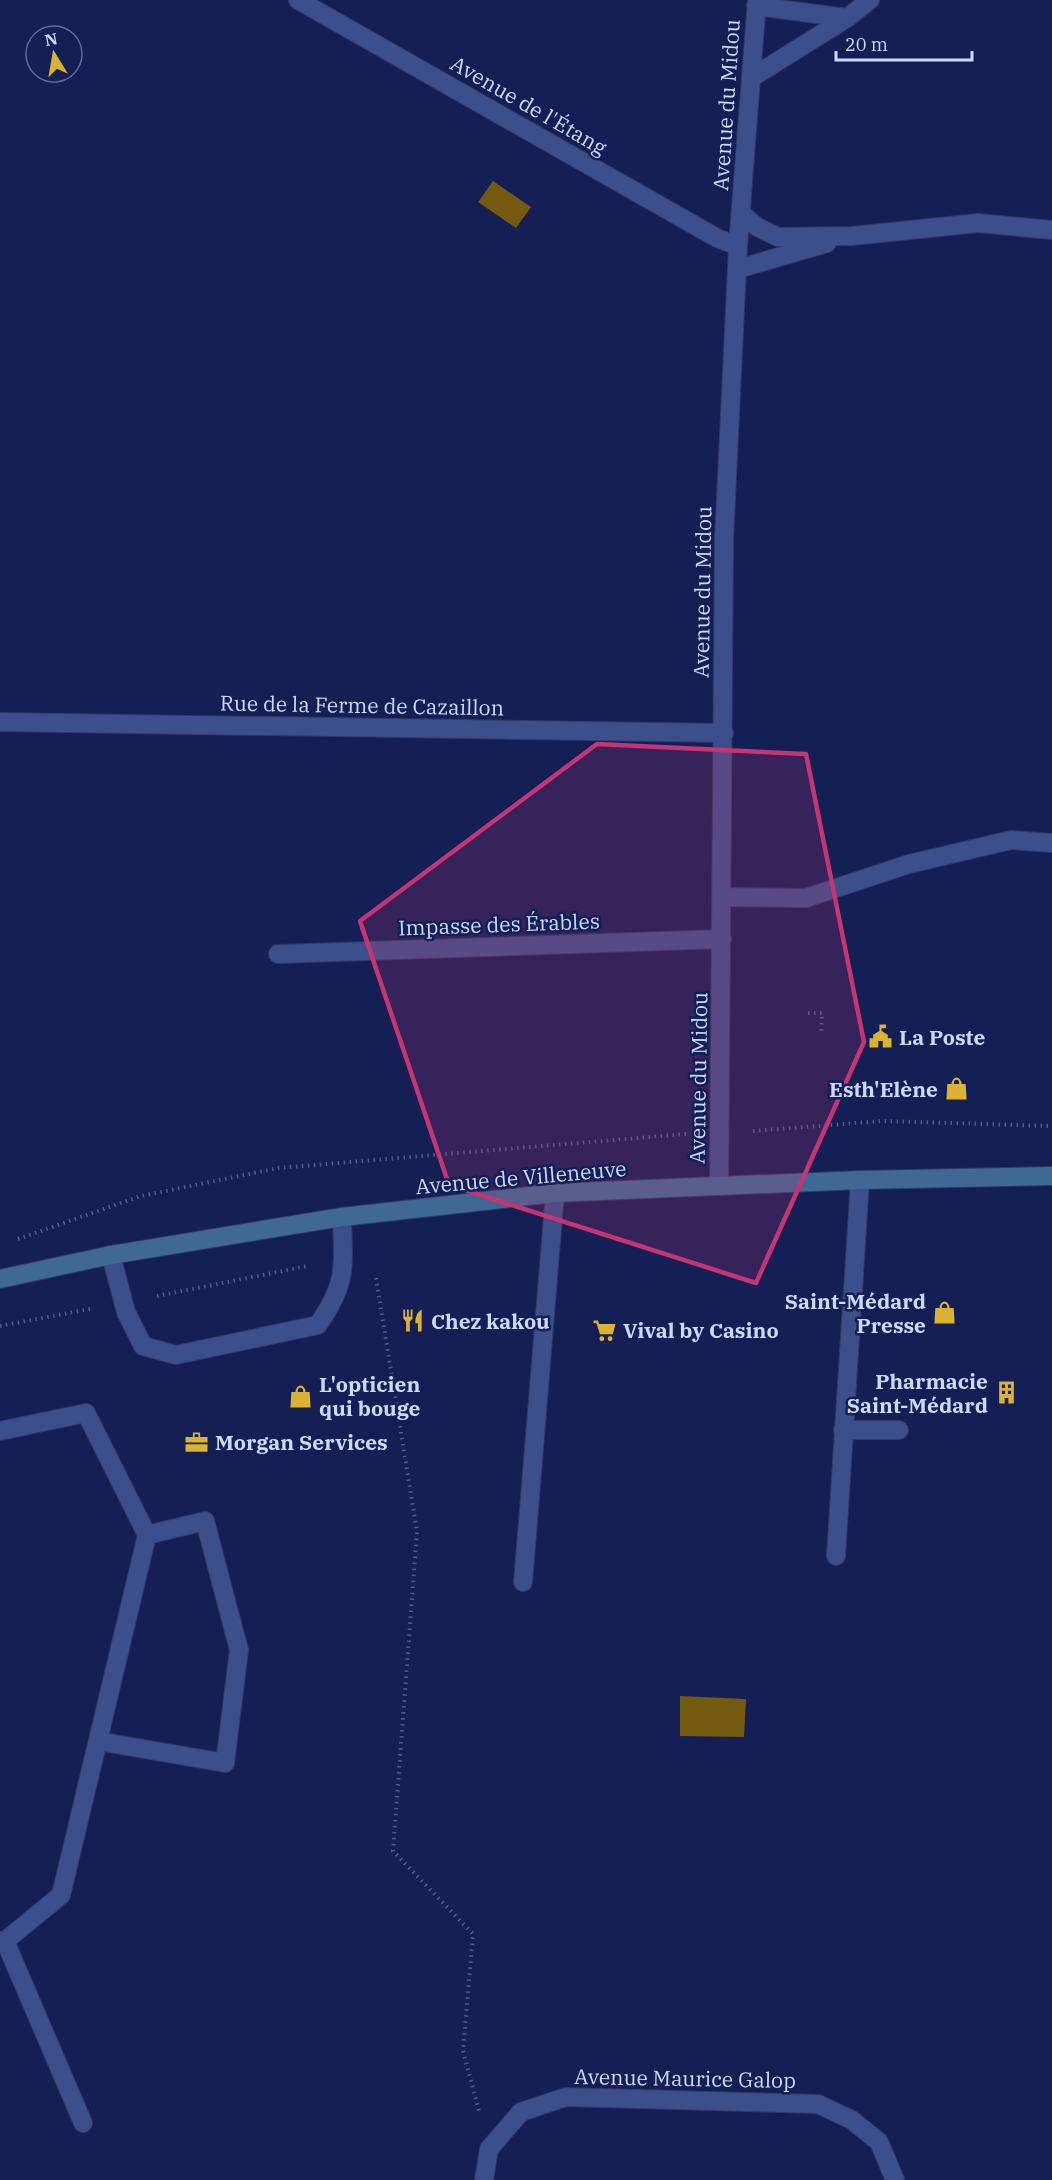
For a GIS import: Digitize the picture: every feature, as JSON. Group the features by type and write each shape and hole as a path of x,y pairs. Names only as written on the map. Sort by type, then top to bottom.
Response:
{"main road":[{"name":"Avenue de Villeneuve","path":"0,1279 111,1255 342,1217 555,1193 860,1180 1052,1176"}],"street":[{"name":"Avenue de l'Étang","path":"298,0 717,238 738,246"},
{"path":"751,78 847,18 870,0"},
{"name":"Avenue du Midou","path":"719,1185 724,540 738,246 757,3"},
{"path":"757,3 847,18"},
{"path":"741,213 757,227 778,237 852,236 978,223 1052,230"},
{"path":"738,269 755,262 852,236"},
{"name":"Rue de la Ferme de Cazaillon","path":"0,722 724,733"},
{"path":"722,897 806,898 909,864 999,842 1011,840 1052,843"},
{"name":"Impasse des Érables","path":"278,954 722,939"},
{"path":"836,1556 860,1180"},
{"path":"523,1582 555,1193"},
{"path":"111,1255 123,1303 143,1346 176,1355 318,1325 333,1304 344,1273 342,1217"},
{"path":"0,1431 86,1413 147,1535 61,1895 3,1941 83,2123"},
{"path":"843,1430 899,1430"},
{"path":"98,1741 225,1762 239,1650 205,1521 147,1535"},
{"name":"Avenue Maurice Galop","path":"489,2149 520,2112 566,2097 818,2104 852,2120 879,2142 895,2180"},
{"path":"484,2180 489,2149"}],"path":[{"path":"808,1013 822,1013 821,1035"},
{"path":"15,1240 141,1196 279,1168 687,1134 720,1134 882,1121 1052,1126"},
{"path":"0,1326 344,1259"},
{"path":"374,1266 417,1532 393,1851 473,1934 463,2050 489,2149"}],"highlighted area":[{"path":"597,744 806,754 864,1042 756,1283 449,1185 360,921"}],"shaded area":[{"path":"493,181 531,207 516,228 478,202"},
{"path":"680,1696 746,1699 744,1737 680,1736"}],"place":[{"name":"La Poste","path":"881,1037"},
{"name":"Esth'Elène","path":"956,1089"},
{"name":"Saint-Médard Presse","path":"944,1313"},
{"name":"Chez kakou","path":"413,1321"},
{"name":"Vival by Casino","path":"605,1330"},
{"name":"Pharmacie Saint-Médard","path":"1006,1393"},
{"name":"L'opticien qui bouge","path":"301,1396"},
{"name":"Morgan Services","path":"197,1442"}]}
